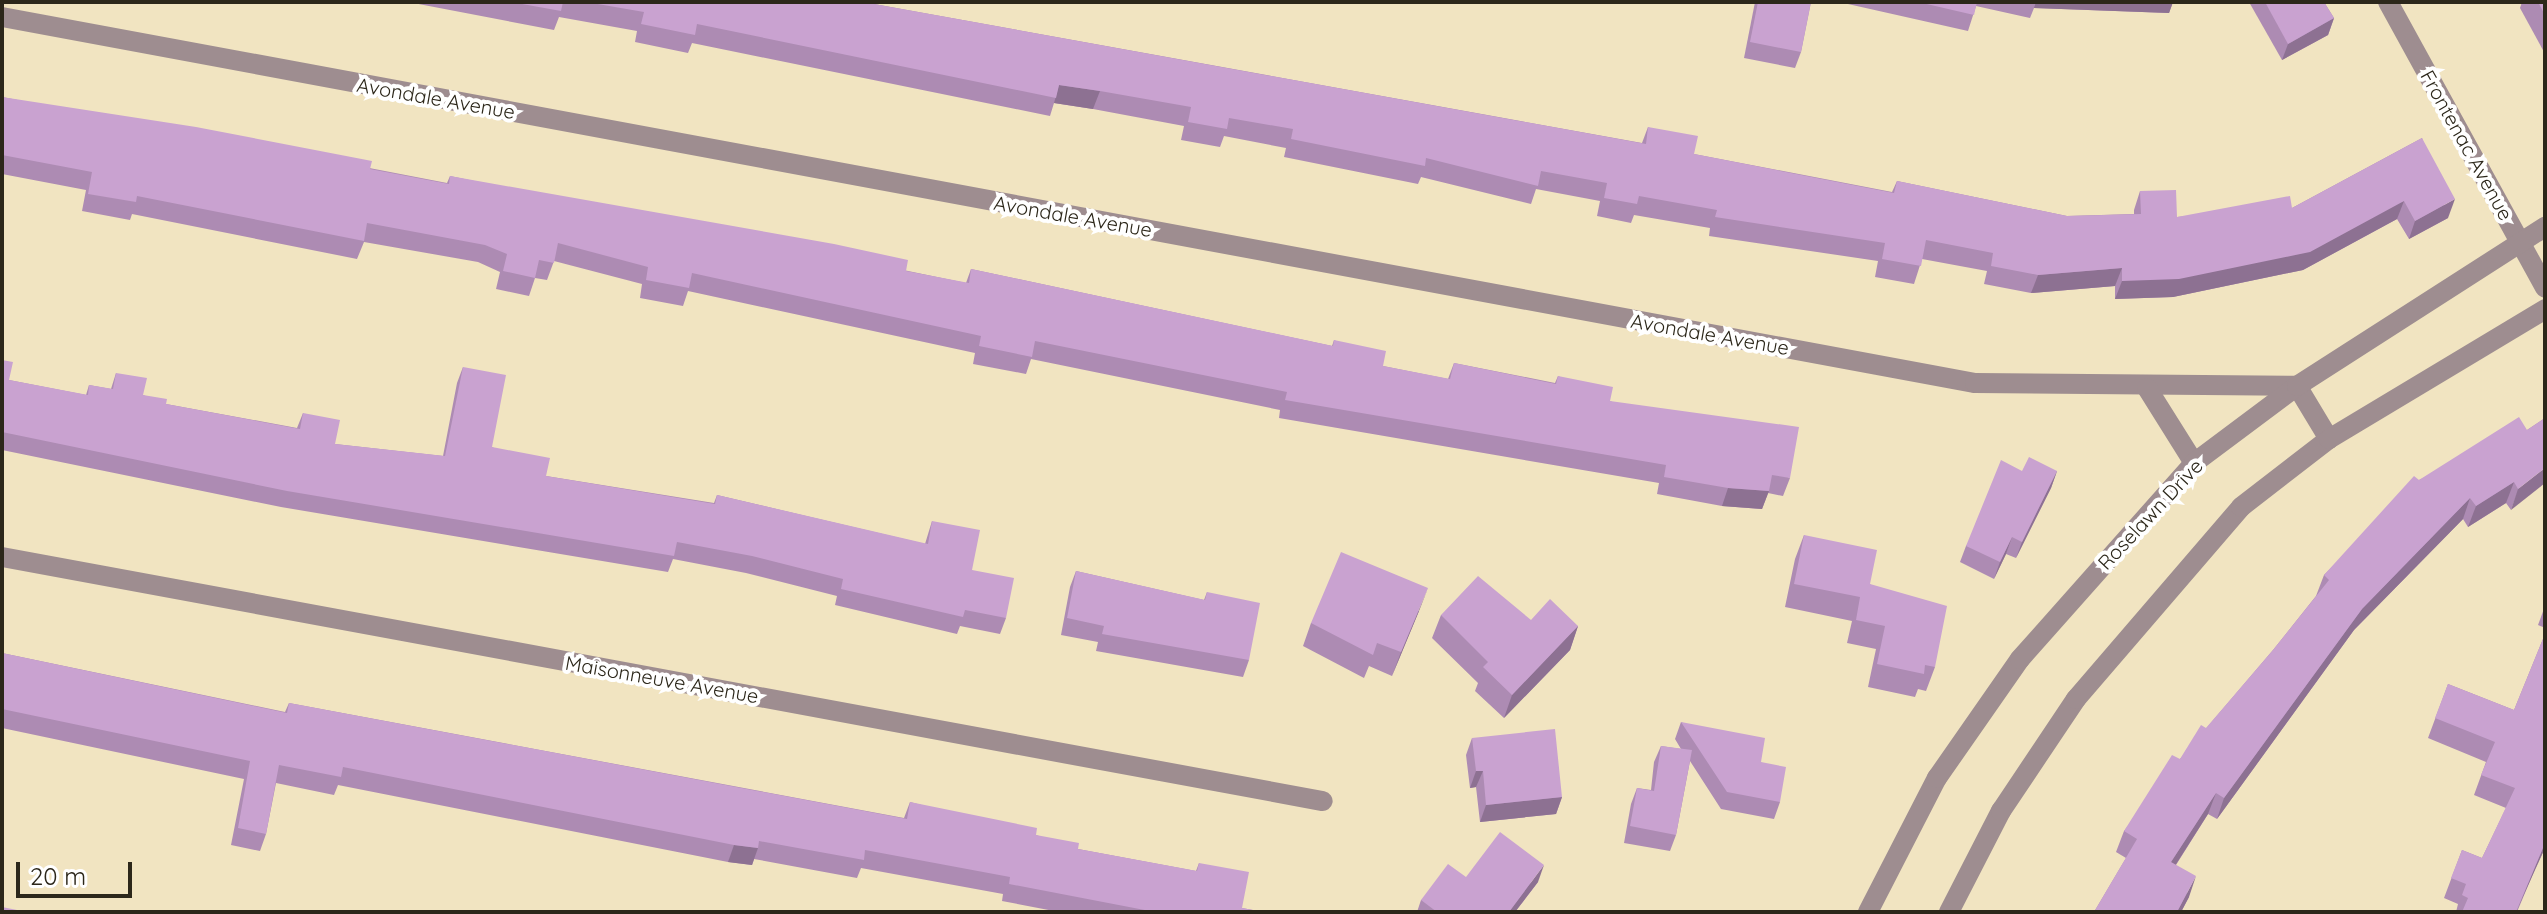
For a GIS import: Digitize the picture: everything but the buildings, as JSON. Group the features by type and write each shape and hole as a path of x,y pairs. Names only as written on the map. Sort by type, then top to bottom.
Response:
{"street":[{"name":"Frontenac Avenue","path":"2388,2 2545,288"},
{"name":"Avondale Avenue","path":"2,17 1975,383 2147,388 2297,386"},
{"name":"Roselawn Drive","path":"1868,912 1937,778 2020,659 2194,463 2297,386 2545,227"},
{"path":"1949,912 2001,811 2076,699 2241,507 2329,439 2545,309"},
{"path":"2297,386 2329,439"},
{"path":"2147,388 2194,463"},
{"name":"Maisonneuve Avenue","path":"2,557 1323,801"}]}
